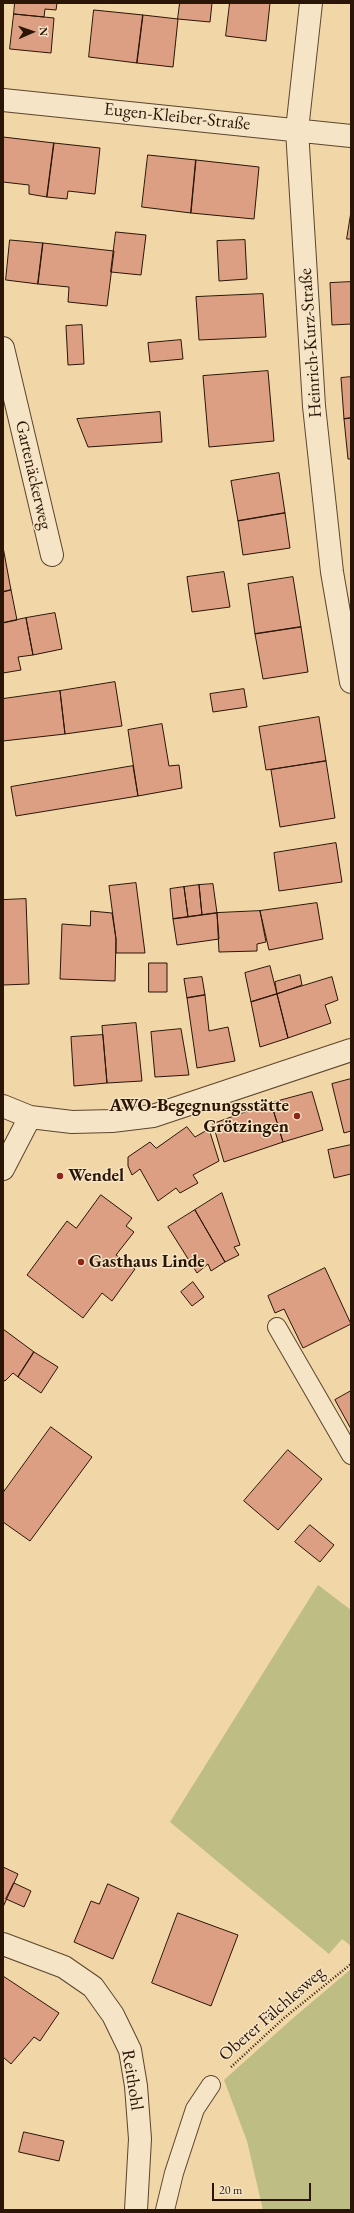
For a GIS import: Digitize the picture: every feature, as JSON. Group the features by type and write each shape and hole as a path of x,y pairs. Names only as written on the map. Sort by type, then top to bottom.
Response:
{"street":[{"name":"Heinrich-Kurz-Straße","path":"311,3 297,130 314,406 332,572 351,682"},
{"name":"Eugen-Kleiber-Straße","path":"3,100 351,136"},
{"name":"Gartenäckerweg","path":"3,348 52,555"},
{"path":"3,1106 30,1117 72,1122 112,1121 153,1116 351,1050"},
{"path":"3,1168 30,1117"},
{"name":"Reithohl","path":"3,1944 64,1967 94,1987 113,2015 130,2050 136,2086 140,2139 136,2210"}],"lane":[{"path":"277,1327 351,1455"},
{"path":"166,2210 174,2173 195,2109 211,2085"}],"path":[{"name":"Oberer Fälchlesweg","path":"211,2085 284,2018 351,1964"}],"shaded area":[{"path":"318,1585 351,1610 351,1946 342,1939 329,1954 170,1822"},
{"path":"351,1969 351,2210 263,2210 247,2141 224,2080"}],"building":[{"path":"15,3 57,3 56,10 45,9 44,17 14,14"},
{"path":"180,3 212,3 210,22 178,19"},
{"path":"230,3 270,3 266,41 226,36"},
{"path":"94,10 143,15 137,63 89,57"},
{"path":"14,14 54,18 51,53 10,49"},
{"path":"143,15 178,19 173,67 137,63"},
{"path":"3,137 54,143 47,197 29,194 29,185 3,182"},
{"path":"54,143 100,148 95,194 68,191 67,199 47,197"},
{"path":"148,155 196,160 191,213 142,207"},
{"path":"196,160 259,167 254,219 191,213"},
{"path":"351,212 351,239 347,239"},
{"path":"116,232 146,235 141,275 111,272"},
{"path":"10,240 43,243 38,284 6,280"},
{"path":"245,240 247,279 219,281 217,241"},
{"path":"43,243 114,251 107,306 68,302 69,287 38,284"},
{"path":"351,282 351,324 332,325 330,283"},
{"path":"263,294 266,337 199,340 196,297"},
{"path":"82,325 84,364 68,365 66,326"},
{"path":"181,340 183,359 150,362 148,343"},
{"path":"268,371 274,441 209,447 203,376"},
{"path":"351,377 351,418 344,419 341,378"},
{"path":"160,412 162,442 88,447 77,419"},
{"path":"351,418 351,459 348,459 344,419"},
{"path":"279,473 285,513 238,521 231,481"},
{"path":"285,513 290,548 243,555 238,521"},
{"path":"3,547 11,590 3,592"},
{"path":"224,572 230,607 192,612 187,577"},
{"path":"293,577 301,627 255,634 248,584"},
{"path":"11,590 17,620 3,623 3,592"},
{"path":"55,613 62,649 33,655 26,618"},
{"path":"26,618 33,655 18,657 21,670 3,673 3,623"},
{"path":"301,627 308,672 263,679 255,634"},
{"path":"115,682 122,726 65,734 60,691"},
{"path":"244,689 247,707 213,712 210,694"},
{"path":"60,691 65,734 3,741 3,699"},
{"path":"319,717 326,761 266,770 259,727"},
{"path":"162,724 169,766 179,765 182,788 138,796 128,730"},
{"path":"326,761 335,818 280,827 271,770"},
{"path":"133,766 138,796 16,816 11,787"},
{"path":"336,843 342,882 279,891 274,853"},
{"path":"136,883 145,953 116,953 116,939 109,886"},
{"path":"213,884 217,913 202,915 199,885"},
{"path":"199,885 202,915 188,917 184,887"},
{"path":"184,887 188,917 173,919 170,889"},
{"path":"26,899 29,984 3,985 3,900"},
{"path":"317,903 323,939 269,950 260,911"},
{"path":"91,911 112,913 116,939 115,981 60,979 62,924 90,926"},
{"path":"260,911 266,942 257,944 257,951 219,952 217,913"},
{"path":"217,913 219,939 177,945 173,919"},
{"path":"149,963 167,963 167,992 149,992"},
{"path":"270,966 277,994 251,1002 245,973"},
{"path":"300,975 302,985 277,994 275,982"},
{"path":"202,977 205,995 187,998 184,979"},
{"path":"332,977 338,1000 325,1005 331,1023 288,1038 277,994"},
{"path":"277,994 288,1038 260,1047 251,1002"},
{"path":"205,995 209,1031 228,1027 235,1061 197,1068 187,998"},
{"path":"136,1023 142,1081 107,1083 102,1026"},
{"path":"181,1029 189,1075 155,1077 151,1032"},
{"path":"103,1035 107,1083 74,1086 71,1037"},
{"path":"351,1079 351,1131 344,1133 332,1084"},
{"name":"AWO-Begegnungsstätte Grötzingen","path":"312,1092 323,1130 283,1142 271,1103"},
{"path":"271,1103 283,1142 224,1162 213,1124"},
{"path":"187,1127 195,1137 209,1129 219,1161 193,1175 198,1183 180,1193 176,1188 158,1201 140,1169 132,1175 128,1166 128,1157 150,1142 156,1148"},
{"path":"351,1145 351,1174 334,1178 328,1150"},
{"path":"222,1193 240,1245 234,1247 239,1255 225,1262 195,1210"},
{"name":"Gasthaus Linde","path":"101,1195 132,1218 126,1226 134,1232 116,1255 135,1269 112,1301 102,1293 83,1318 27,1275 67,1221 76,1228"},
{"path":"195,1210 225,1262 211,1271 208,1264 197,1273 168,1227"},
{"path":"325,1268 351,1324 303,1348 284,1309 275,1313 268,1296"},
{"path":"193,1282 204,1297 192,1306 181,1292"},
{"path":"3,1329 34,1352 18,1377 13,1373 5,1381 3,1380"},
{"path":"34,1352 58,1367 41,1393 18,1377"},
{"path":"351,1391 351,1429 335,1400"},
{"path":"51,1427 92,1457 30,1541 3,1522 3,1493"},
{"path":"288,1450 322,1479 278,1530 244,1501"},
{"path":"310,1525 334,1545 320,1562 295,1542"},
{"path":"3,1867 18,1874 3,1907"},
{"path":"14,1883 31,1891 24,1907 6,1899"},
{"path":"108,1884 139,1898 113,1959 74,1942 91,1901 99,1904"},
{"path":"178,1913 238,1935 211,2006 152,1983"},
{"path":"3,1976 59,2013 40,2041 34,2037 11,2064 3,2057"},
{"path":"24,2132 64,2141 59,2161 19,2152"}],"place":[{"name":"AWO-Begegnungsstätte Grötzingen","path":"297,1116"},
{"name":"Wendel","path":"60,1176"},
{"name":"Gasthaus Linde","path":"81,1262"}]}
